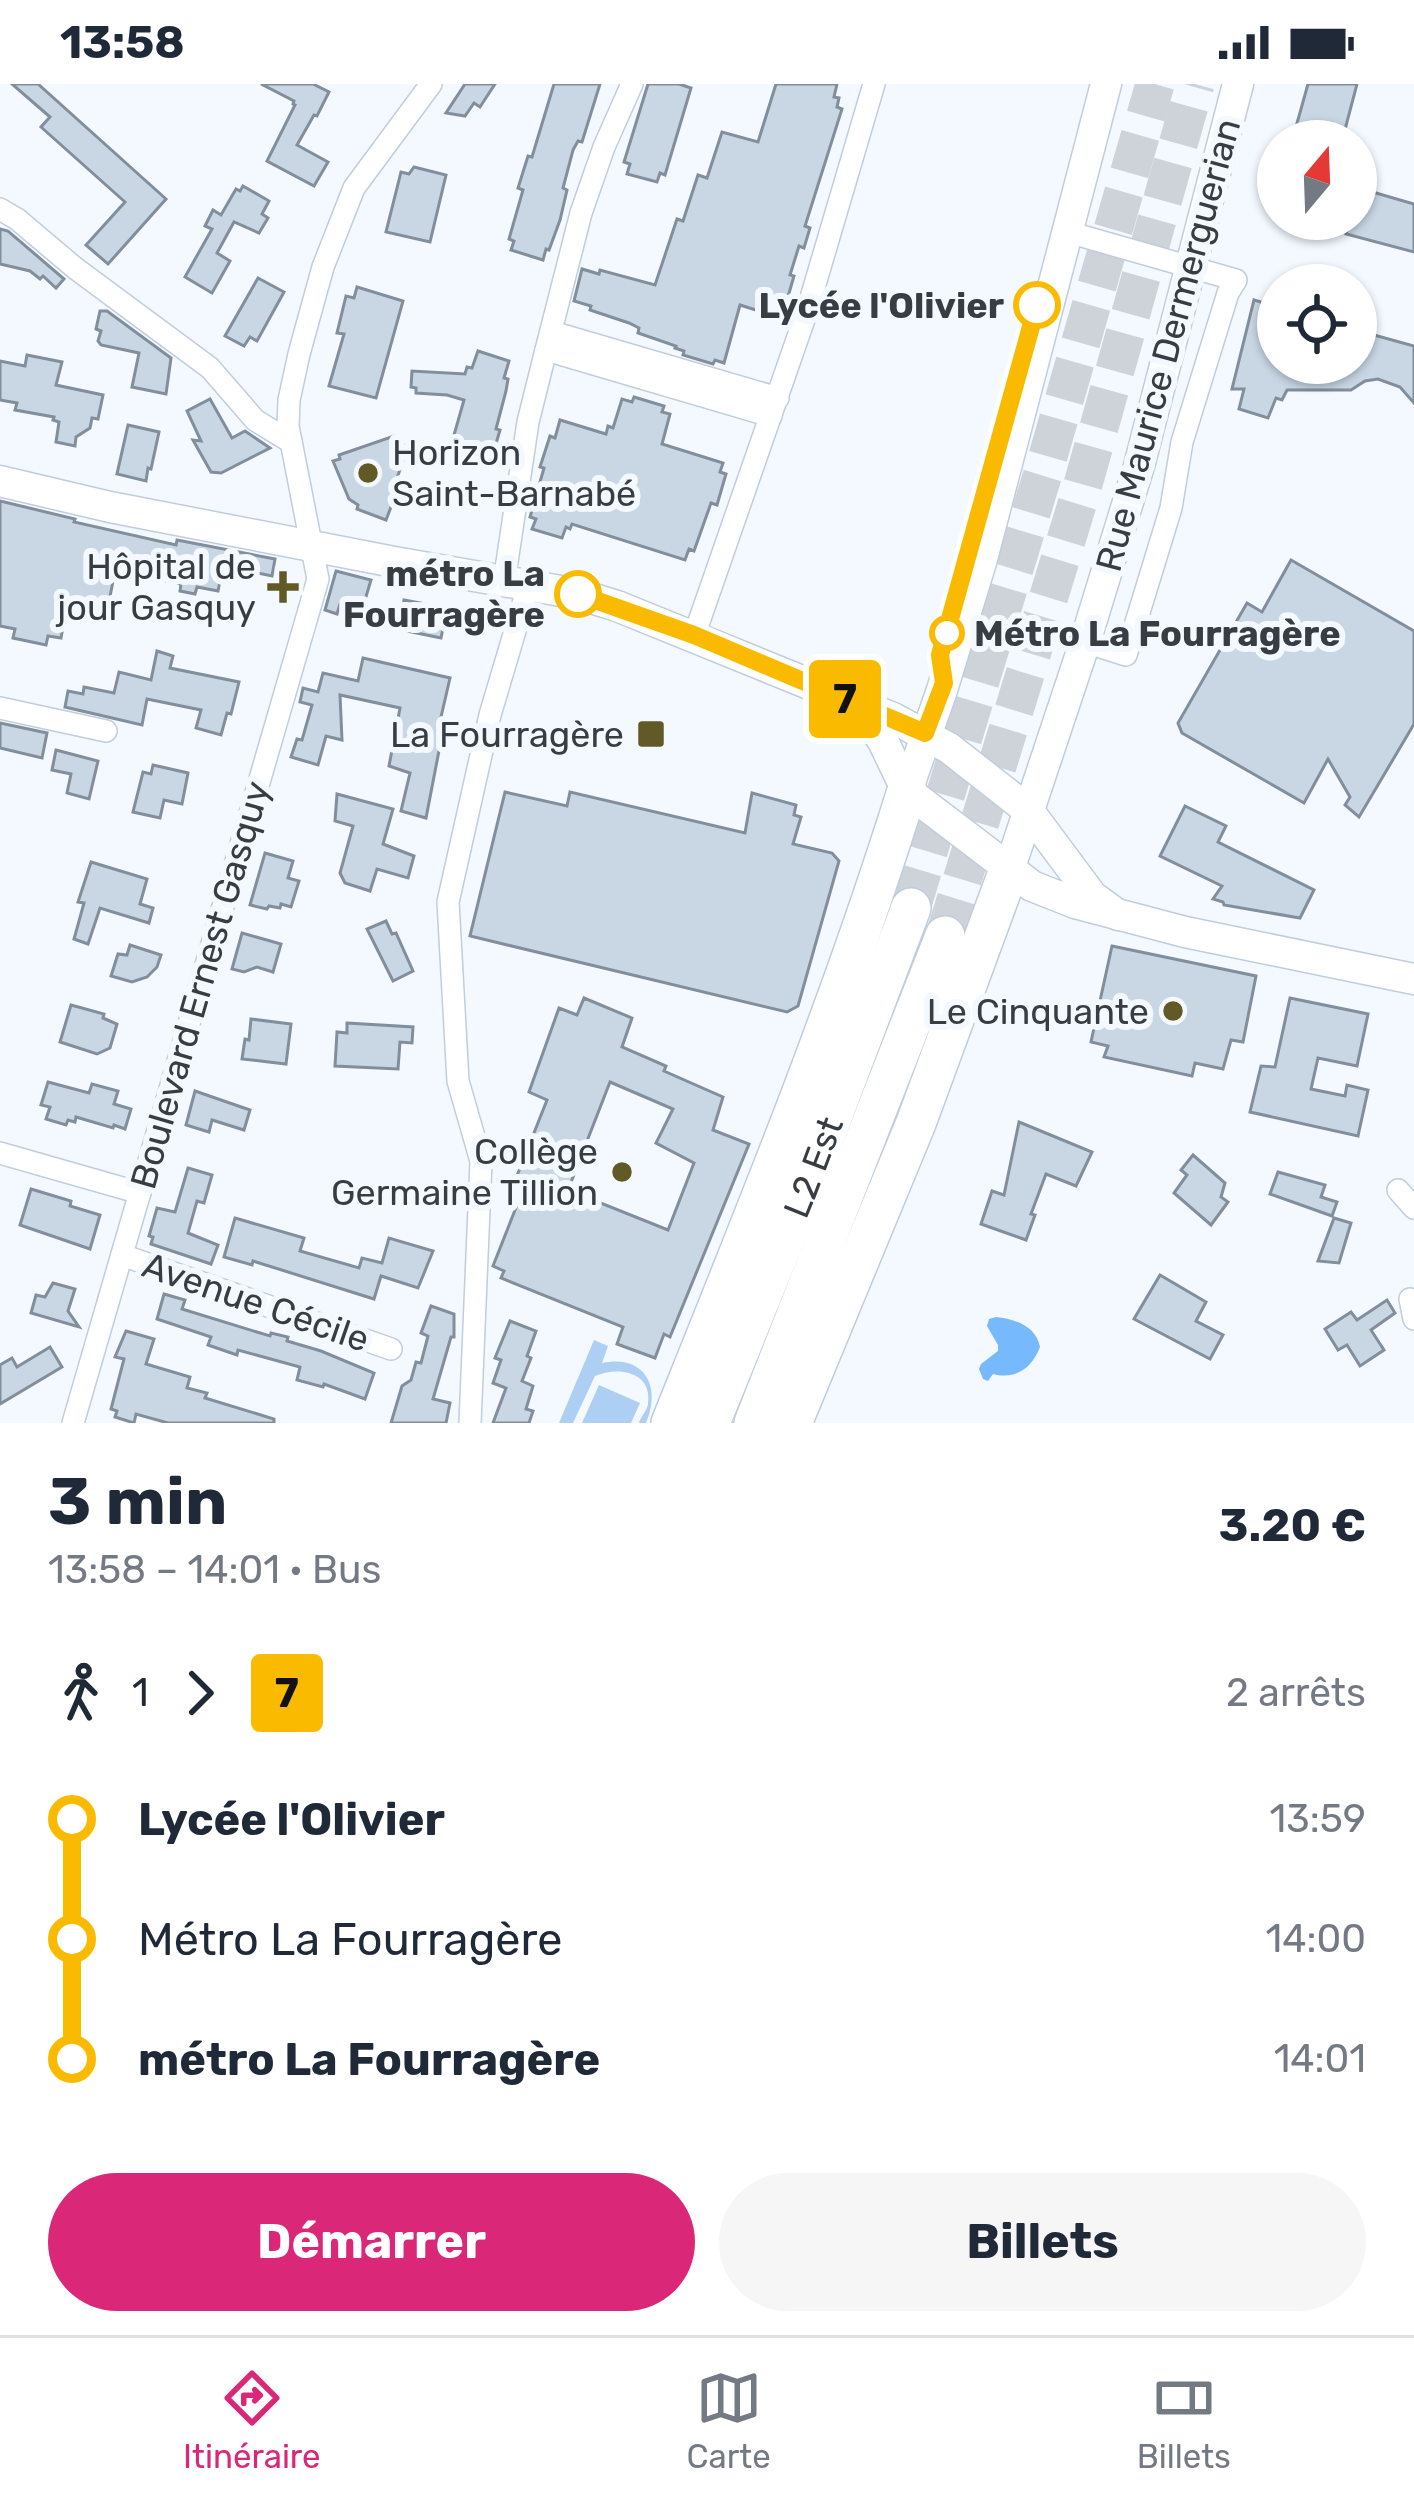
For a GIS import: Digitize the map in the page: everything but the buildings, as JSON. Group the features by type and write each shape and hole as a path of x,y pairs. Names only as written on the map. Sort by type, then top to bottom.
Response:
{"highway":[{"path":"671,1423 846,978 907,791"},
{"path":"792,1423 916,1123 1009,870"},
{"name":"L2 Est","path":"710,1423 911,908"},
{"name":"L2 Est","path":"754,1423 945,936"}],"street":[{"name":"Boulevard Ernest Gasquy","path":"74,1423 316,586 291,442 289,400 323,267 354,188 431,84"},
{"path":"470,1423 481,1161 458,1081 448,902 516,585 528,422 581,213 632,84"},
{"path":"694,635 808,308 874,84"},
{"path":"907,791 982,559 1106,84"},
{"name":"Rue Maurice Dermerguerian","path":"1009,870 1139,466 1238,84"},
{"path":"0,208 210,368 254,420 291,442"},
{"path":"1068,232 1237,280 1228,293 1182,442 1171,508 1126,655 1085,642"},
{"path":"549,341 774,407"},
{"path":"0,482 110,507 578,594 694,635 925,733 950,748 1028,810 1092,896 1118,915"},
{"path":"859,705 907,791 1032,886 1076,903 1185,932 1414,979"},
{"path":"0,709 106,731"},
{"path":"0,1153 140,1193"},
{"path":"1398,1190 1414,1208"},
{"name":"Avenue Cécile","path":"122,1255 391,1349"}],"shaded area":[{"path":"594,1340 608,1346 602,1363 629,1363 646,1376 652,1397 646,1423 639,1423 648,1404 645,1384 632,1374 613,1372 595,1376 573,1423 559,1423"},
{"path":"599,1385 640,1403 631,1423 582,1423"}],"water":[{"path":"996,1317 1024,1325 1040,1347 1022,1371 993,1374 988,1381 979,1369 998,1351 987,1326"}],"tunnel":[{"path":"911,908 1155,84"},
{"path":"945,936 1082,488 1195,84"}],"bus line":[{"name":"7","path":"578,594 694,635 925,733 944,683 940,655 1037,305"}],"place":[{"name":"Lycée l'Olivier","path":"1037,305"},
{"name":"Horizon Saint-Barnabé","path":"368,473"},
{"name":"Hôpital de jour Gasquy","path":"283,587"},
{"name":"métro La Fourragère","path":"578,594"},
{"name":"Métro La Fourragère","path":"947,633"},
{"name":"La Fourragère","path":"651,734"},
{"name":"Le Cinquante","path":"1173,1011"},
{"name":"Collège Germaine Tillion","path":"622,1172"}]}
